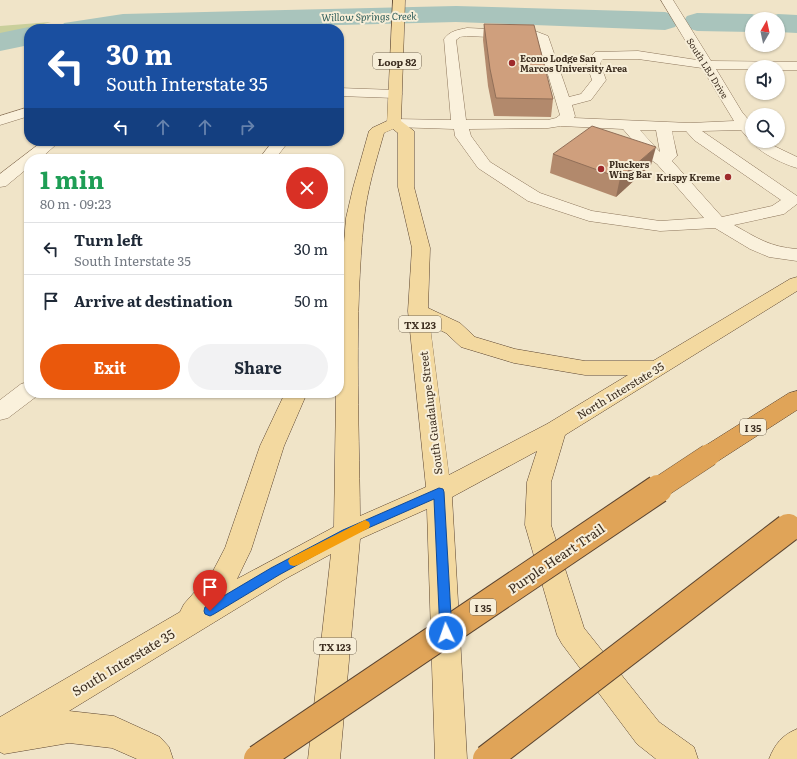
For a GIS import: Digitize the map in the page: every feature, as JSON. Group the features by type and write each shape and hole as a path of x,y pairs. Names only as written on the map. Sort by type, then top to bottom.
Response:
{"highway":[{"name":"Purple Heart Trail","path":"258,759 709,454 797,399"},
{"path":"488,759 793,525"}],"main road":[{"name":"Loop 82","path":"394,123 399,2"},
{"name":"South Guadalupe Street","path":"394,123 406,131 406,187 422,248 418,311 439,492 451,759"},
{"path":"347,533 344,324 355,218 361,188 377,131 394,123"},
{"name":"North Interstate 35","path":"439,492 554,430 797,283"},
{"path":"418,311 453,328 468,342 514,356 584,368 656,368"},
{"path":"183,626 223,578 238,550 272,446 294,398"},
{"path":"554,430 539,482 538,525 572,634 648,733 682,759"},
{"name":"South Interstate 35","path":"0,735 275,572 347,533 439,492"},
{"name":"TX 123","path":"324,759 347,533"},
{"path":"0,739 69,727 114,732 149,748 157,759"},
{"path":"785,759 797,745"}],"street":[{"name":"South LBJ Drive","path":"666,0 706,65 745,124"},
{"path":"561,122 568,116 544,39 535,35 526,34 467,32 456,34 450,39 457,113 463,136 484,165 534,197 590,216 660,226 718,223 778,210 792,200 699,138 690,127"},
{"path":"564,102 586,97 599,80 593,62 600,55 638,55 706,65 797,66"},
{"path":"344,92 395,94"},
{"path":"0,121 24,113"},
{"path":"394,123 548,124 561,122 745,130"},
{"path":"628,125 653,154 663,161 718,223 756,245 776,253 797,255"},
{"path":"663,126 669,156 663,161"},
{"path":"35,154 46,146"},
{"path":"271,154 277,146"},
{"path":"766,148 797,163"},
{"path":"0,182 24,163"},
{"path":"0,412 24,394"}],"green space":[{"path":"51,22 44,24 26,24"},
{"path":"24,24 24,29 0,36 0,26"}],"building":[{"name":"Econo Lodge San Marcos University Area","path":"484,24 534,25 553,99 496,98 490,69"},
{"path":"592,126 656,147 620,178 553,154"}],"waterway":[{"name":"Willow Springs Creek","path":"115,24 161,21 456,14 665,21"},
{"name":"Willow Springs Creek","path":"697,22 745,23"},
{"name":"Willow Springs Creek","path":"785,23 797,24"},
{"name":"Willow Springs Creek","path":"0,42 24,37"}],"slow traffic":[{"path":"294,561 365,525"}],"place":[{"name":"Econo Lodge San Marcos University Area","path":"512,63"},
{"name":"Pluckers Wing Bar","path":"601,169"},
{"name":"Krispy Kreme","path":"728,177"}],"route":[{"path":"210,611 275,572 347,533 439,492 446,633"}]}
